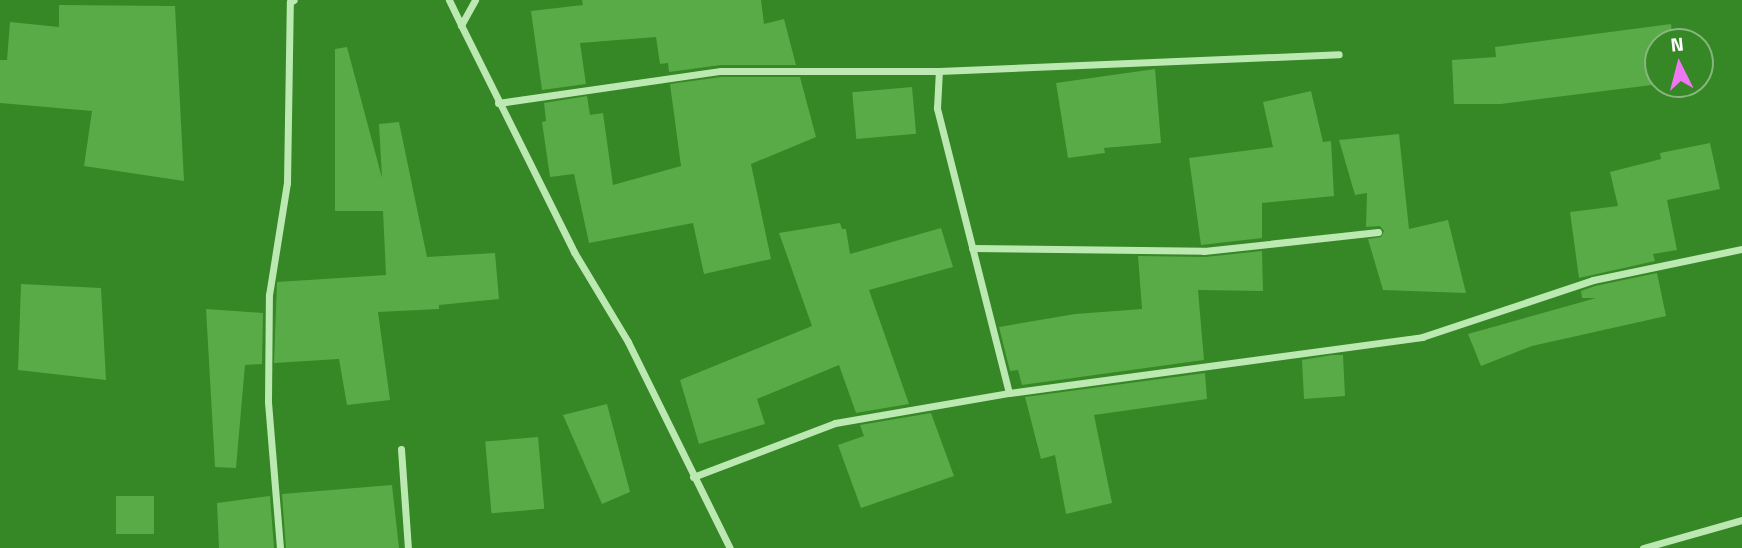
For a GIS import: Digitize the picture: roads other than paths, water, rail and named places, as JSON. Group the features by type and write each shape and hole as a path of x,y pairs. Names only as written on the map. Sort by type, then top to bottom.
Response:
{"street":[{"path":"280,548 268,401 269,295 287,183 290,2 294,0"},
{"path":"449,0 574,252 628,342 692,477 730,548"},
{"path":"461,25 475,0"},
{"path":"498,103 721,71 939,71 1339,54"},
{"path":"939,71 937,108 1009,393"},
{"path":"972,248 1205,251 1378,232"},
{"path":"692,477 835,423 1009,393 1422,337 1593,280 1742,248"},
{"path":"401,449 408,548"},
{"path":"1643,548 1742,520"}]}
